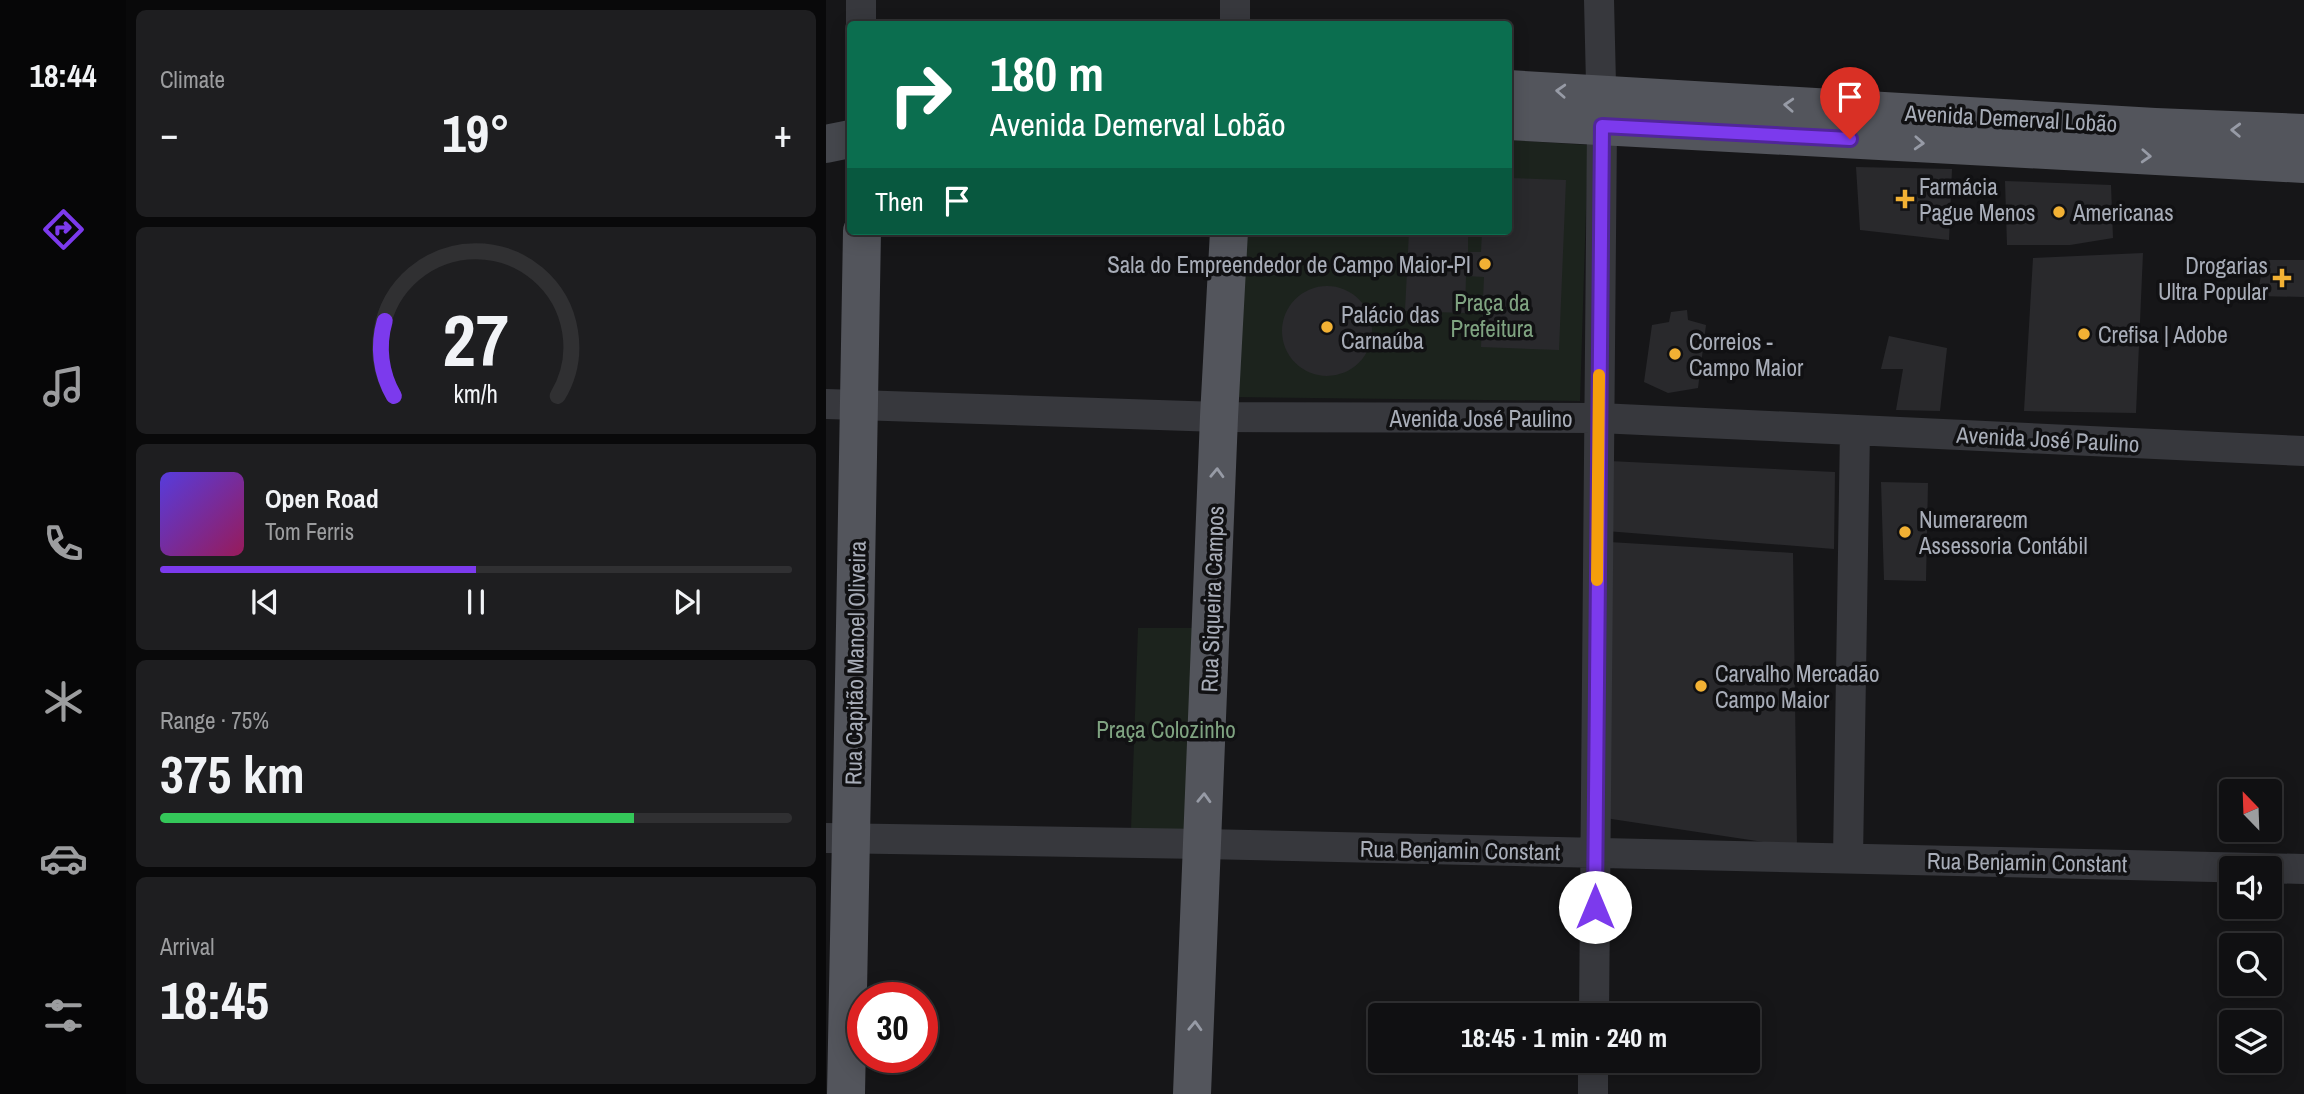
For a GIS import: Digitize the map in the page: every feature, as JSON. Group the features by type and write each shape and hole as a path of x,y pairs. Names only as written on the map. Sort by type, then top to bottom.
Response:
{"main road":[{"name":"Avenida Demerval Lobão","path":"1512,90 1601,110 2304,164"},
{"name":"Avenida Demerval Lobão","path":"1512,121 1601,110 2304,133"},
{"path":"826,144 847,140"},
{"name":"Rua Capitão Manoel Oliveira","path":"846,1094 840,839 842,404 862,235"},
{"name":"Rua Siqueira Campos","path":"1192,1094 1229,235"}],"street":[{"path":"861,0 861,21"},
{"path":"1235,0 1235,21"},
{"path":"1594,1003 1601,110 1599,0"},
{"name":"Avenida José Paulino","path":"842,404 1219,417 1599,418 2304,451"},
{"path":"1848,858 1855,430"},
{"name":"Rua Benjamin Constant","path":"840,839 1203,844 2304,869"},
{"path":"1593,1094 1594,1073"}],"green space":[{"name":"Praça da Prefeitura","path":"1512,140 1588,145 1580,401 1234,397 1242,235 1512,235"},
{"name":"Praça Colozinho","path":"1138,628 1200,628 1193,830 1131,829"}],"building":[{"name":"Farmácia Pague Menos","path":"1856,167 1952,169 1949,240 1860,230"},
{"name":"Sala do Empreendedor de Campo Maior-PI","path":"1512,178 1566,180 1559,350 1481,347 1484,277 1466,276 1465,313 1405,311 1409,235 1468,235 1468,252 1481,252 1482,235 1512,235"},
{"name":"Americanas","path":"2005,181 2111,185 2113,238 2070,245 2007,245"},
{"name":"Crefisa | Adobe","path":"2143,253 2136,413 2024,411 2033,258"},
{"name":"Drogarias Ultra Popular","path":"2264,260 2304,260 2304,297 2257,296"},
{"name":"Palácio das Carnaúba","path":"1327,286 1344,289 1359,299 1369,314 1372,331 1369,348 1359,363 1344,373 1327,376 1310,373 1295,363 1285,348 1282,331 1285,314 1295,299 1310,289"},
{"name":"Correios - Campo Maior","path":"1687,310 1688,320 1706,325 1698,388 1668,393 1644,382 1652,325 1669,322 1671,312"},
{"path":"1889,336 1947,348 1940,411 1896,410 1903,369 1881,369"},
{"path":"1609,461 1835,472 1834,549 1606,531"},
{"name":"Numerarecm Assessoria Contábil","path":"1881,482 1928,483 1926,581 1884,580"},
{"name":"Carvalho Mercadão Campo Maior","path":"1609,542 1793,553 1797,847 1605,818"}],"slow traffic":[{"path":"1597,580 1599,375"}],"place":[{"name":"Farmácia Pague Menos","path":"1905,199"},
{"name":"Americanas","path":"2059,212"},
{"name":"Sala do Empreendedor de Campo Maior-PI","path":"1485,264"},
{"name":"Drogarias Ultra Popular","path":"2282,278"},
{"name":"Palácio das Carnaúba","path":"1327,327"},
{"name":"Crefisa | Adobe","path":"2084,334"},
{"name":"Correios - Campo Maior","path":"1675,354"},
{"name":"Numerarecm Assessoria Contábil","path":"1905,532"},
{"name":"Carvalho Mercadão Campo Maior","path":"1701,686"}],"route":[{"path":"1595,907 1602,126 1850,139"}]}
